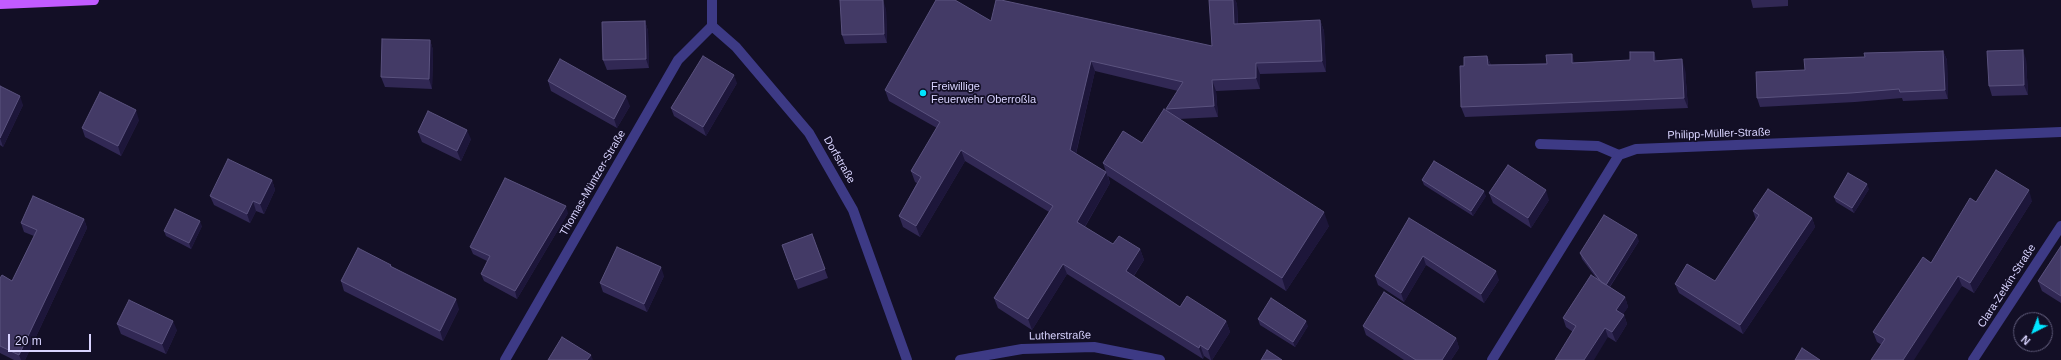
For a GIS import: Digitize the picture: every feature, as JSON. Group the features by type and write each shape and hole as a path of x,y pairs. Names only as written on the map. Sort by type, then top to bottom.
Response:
{"main road":[{"path":"0,4 94,0"}],"street":[{"path":"712,0 712,26"},
{"name":"Thomas-Müntzer-Straße","path":"505,360 678,60 712,26"},
{"name":"Dorfstraße","path":"712,26 736,47 809,133 853,210 907,360"},
{"name":"Philipp-Müller-Straße","path":"1619,155 1636,149 2061,132"},
{"path":"1492,360 1619,155 1598,146 1540,144"},
{"name":"Clara-Zetkin-Straße","path":"1973,360 2061,226"},
{"name":"Lutherstraße","path":"960,360 1022,349 1094,347 1160,360"}],"building":[{"path":"840,0 883,0 884,34 842,35"},
{"path":"936,0 955,0 991,21 996,0 1001,0 1212,46 1209,0 1233,0 1234,24 1320,20 1322,61 1256,63 1256,78 1212,80 1214,106 1166,109 1183,82 1091,61 1070,150 1106,172 1077,222 1113,244 1119,236 1140,249 1126,271 1180,307 1187,296 1226,321 1208,350 1200,345 1199,348 1063,264 1028,319 994,298 1053,206 961,150 916,226 899,216 921,177 911,171 940,122 885,90"},
{"path":"645,21 646,59 603,60 602,22"},
{"path":"382,39 430,40 429,79 381,77"},
{"path":"2023,50 2024,85 1989,86 1987,51"},
{"path":"1943,51 1945,90 1900,92 1899,89 1757,98 1756,72 1805,70 1804,59 1865,57 1864,53"},
{"path":"1630,52 1654,52 1654,61 1682,59 1684,98 1461,107 1460,66 1464,66 1464,57 1487,56 1488,65 1547,64 1546,55 1572,54 1572,63 1630,60"},
{"path":"703,56 734,75 703,127 671,108"},
{"path":"560,59 626,96 614,119 548,81"},
{"path":"0,86 20,96 0,138"},
{"path":"100,92 136,110 118,146 82,128"},
{"path":"1164,109 1324,212 1282,278 1103,163 1123,131 1142,143"},
{"path":"428,111 467,130 457,151 418,132"},
{"path":"228,159 272,180 260,204 253,201 247,214 210,196"},
{"path":"1434,161 1484,191 1471,211 1422,180"},
{"path":"1508,165 1546,190 1528,218 1489,193"},
{"path":"1996,170 2029,190 1970,283 1958,276 1903,360 1871,360 1885,339 1873,332 1923,257 1931,263 1970,198 1976,202"},
{"path":"1848,173 1867,184 1852,208 1834,197"},
{"path":"505,178 566,206 515,291 481,274 490,256 470,247"},
{"path":"1768,189 1812,218 1740,325 1675,284 1687,264 1715,281 1759,215 1753,211"},
{"path":"33,196 84,219 19,355 0,346 0,278 2,275 12,281 37,230 21,223"},
{"path":"175,209 200,221 189,243 164,231"},
{"path":"1604,215 1637,235 1606,285 1601,282 1580,253"},
{"path":"1409,218 1496,271 1481,294 1423,256 1401,293 1375,276"},
{"path":"812,234 825,269 795,280 782,245"},
{"path":"2061,246 2061,296 2038,281"},
{"path":"617,247 661,267 644,304 600,283"},
{"path":"358,248 456,299 440,331 341,281"},
{"path":"1591,275 1625,297 1616,310 1624,315 1612,332 1605,328 1584,360 1555,360 1576,326 1563,318"},
{"path":"1384,292 1456,338 1442,360 1416,360 1363,326"},
{"path":"1271,298 1306,321 1293,342 1258,319"},
{"path":"129,300 173,321 162,344 117,324"},
{"path":"562,337 591,355 587,360 548,360"},
{"path":"1802,348 1820,360 1795,360"},
{"path":"1267,350 1282,360 1261,360"}],"place":[{"name":"Freiwillige Feuerwehr Oberroßla","path":"923,93"}]}
